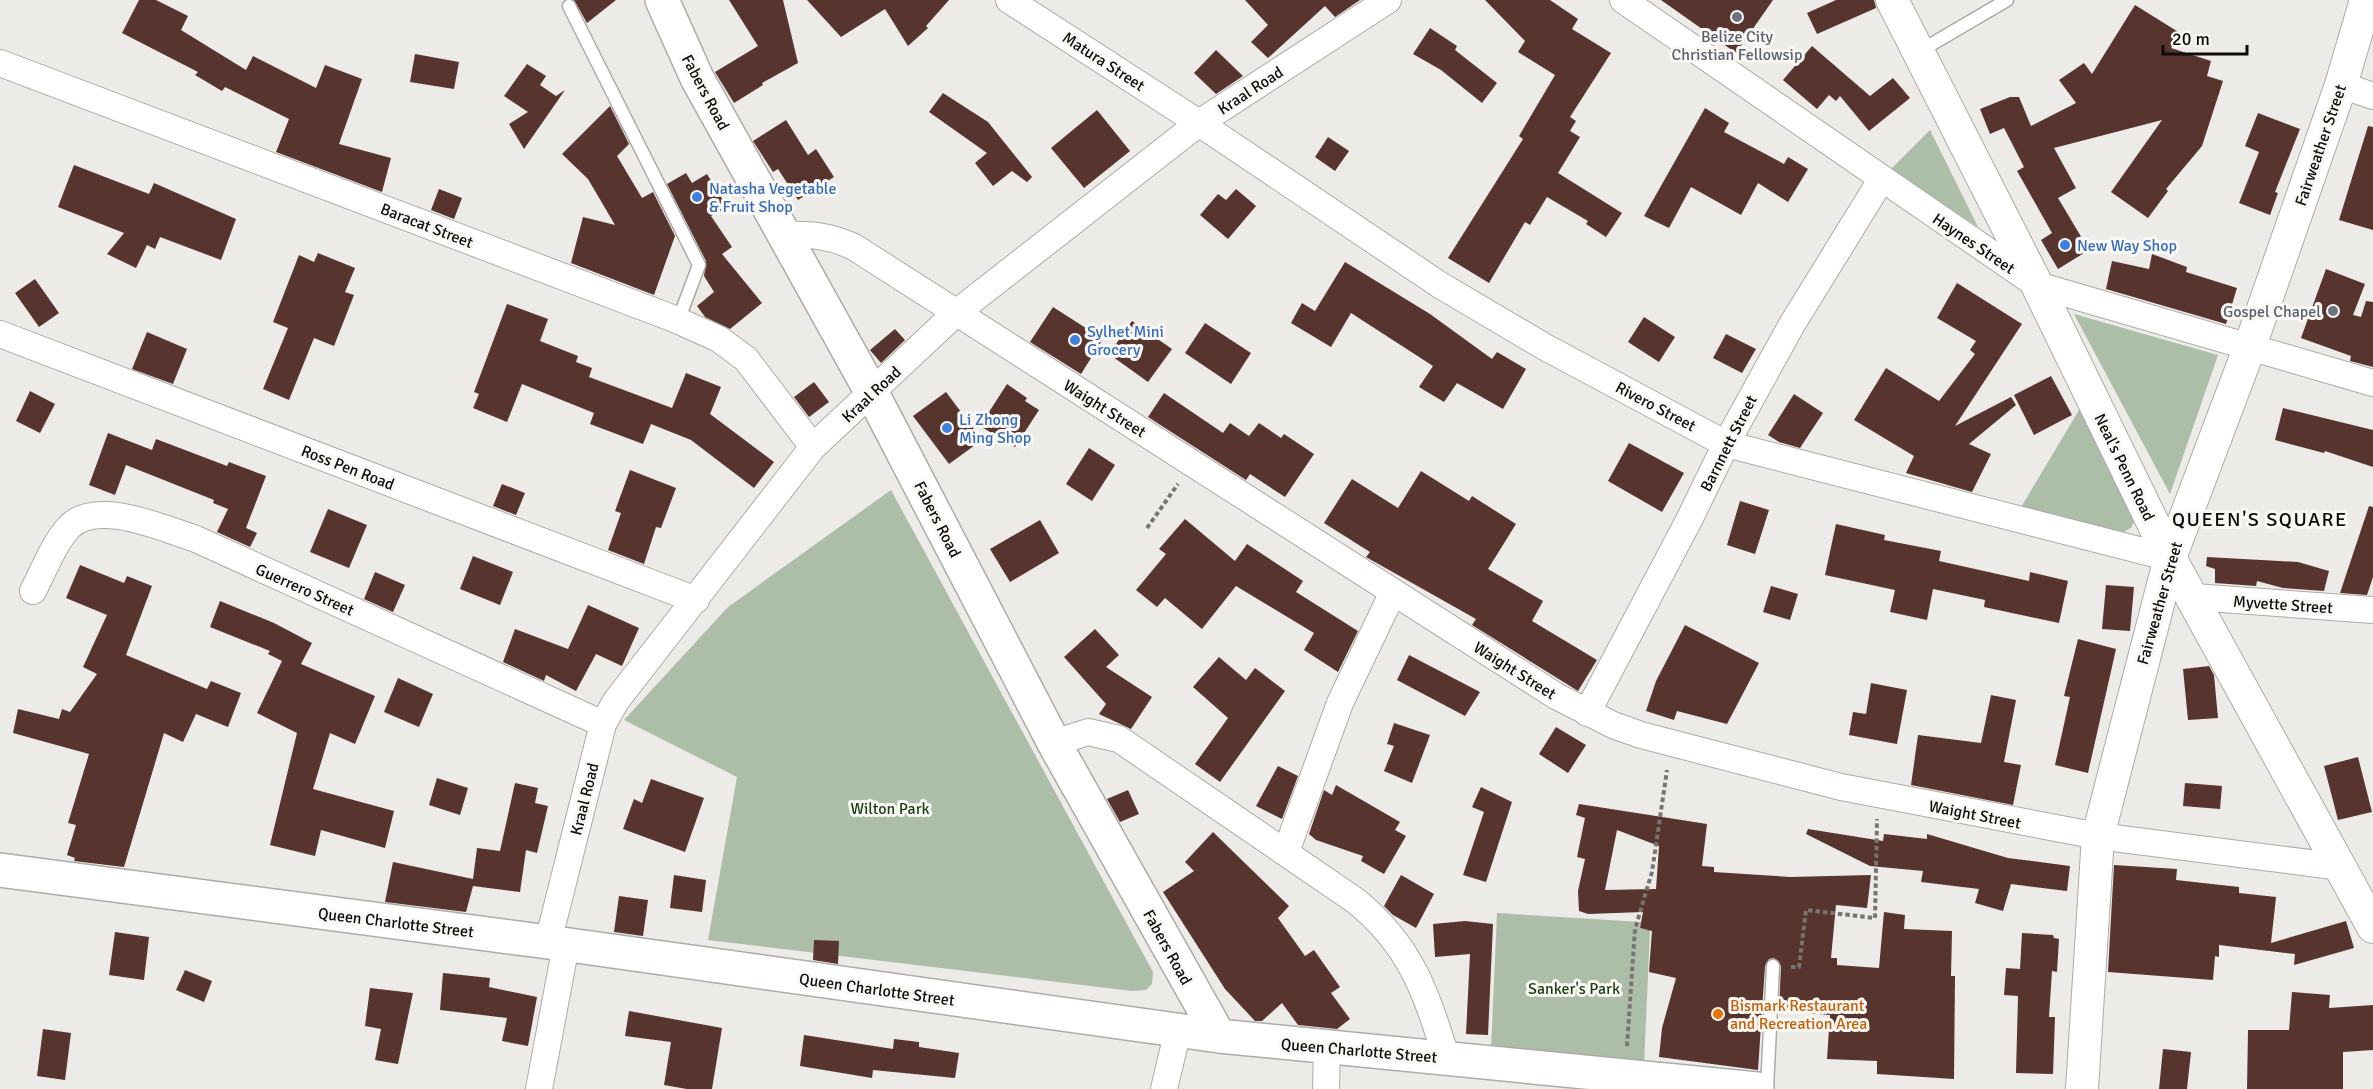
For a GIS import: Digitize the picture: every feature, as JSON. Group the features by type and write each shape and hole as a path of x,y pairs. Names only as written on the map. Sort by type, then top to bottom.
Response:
{"main road":[{"name":"Fabers Road","path":"662,0 697,78 872,393 1054,743 1219,1036"},
{"name":"Queen Charlotte Street","path":"0,870 557,944 1219,1036 1756,1089"}],"street":[{"name":"Kraal Road","path":"539,1089 557,944 603,724 616,701 813,447 956,314 1199,123 1388,0"},
{"name":"Haynes Street","path":"1623,0 1881,180 2037,285 2249,349 2373,383"},
{"name":"Neal's Penn Road","path":"1892,0 2037,285 2170,558 2194,597 2373,927"},
{"name":"Fairweather Street","path":"2082,1089 2098,836 2170,558 2249,349 2341,85 2366,0"},
{"name":"Matura Street","path":"1015,1 1199,123"},
{"name":"Baracat Street","path":"0,63 678,321 719,339 746,359 813,447"},
{"path":"2341,85 2373,96"},
{"name":"Rivero Street","path":"1199,123 1440,285 1545,347 1726,444 2170,558"},
{"name":"Barnnett Street","path":"1587,713 1726,444 1791,326 1881,180"},
{"name":"Waight Street","path":"786,235 818,234 838,239 1587,713 1613,725 1671,742 1878,794 2098,836 2341,867"},
{"name":"Ross Pen Road","path":"0,334 696,600"},
{"name":"Guerrero Street","path":"33,591 60,540 71,526 86,517 95,516 137,520 196,539 603,724"},
{"path":"1286,852 1340,703 1393,591"},
{"name":"Myvette Street","path":"2194,597 2373,610"},
{"path":"1054,743 1088,732 1119,739 1370,912 1397,942 1417,972 1446,1057"},
{"path":"1164,1089 1178,1030"},
{"path":"1326,1089 1328,1048"}],"lane":[{"path":"1918,52 2007,0"},
{"path":"569,6 699,265 678,321"},
{"path":"1767,1089 1773,966"}],"path":[{"path":"1147,528 1191,463"},
{"path":"1625,1077 1635,928 1652,872 1671,742"},
{"path":"1773,966 1799,967 1806,910 1875,918 1878,794"}],"green space":[{"path":"1930,130 1978,227 1890,170"},
{"path":"2074,314 2218,355 2170,494"},
{"path":"2082,405 2137,516 2131,528 2120,534 2020,509"},
{"name":"Wilton Park","path":"891,490 1153,972 1152,984 1146,990 1132,991 708,940 737,777 624,720 728,607"},
{"name":"Sanker's Park","path":"1497,913 1641,922 1640,928 1650,930 1644,1065 1491,1050"}],"building":[{"path":"139,0 156,0 188,16 181,30 246,70 253,56 316,88 325,65 362,79 339,144 391,158 382,192 276,152 289,119 225,87 222,91 195,75 198,72 122,33"},
{"path":"574,0 616,0 587,23"},
{"path":"729,0 783,0 798,63 762,83 763,85 734,103 715,72 758,46"},
{"path":"807,0 949,0 926,26 928,28 908,46 885,9 841,37"},
{"path":"1245,0 1360,0 1335,17 1325,6 1268,58 1251,42 1268,25"},
{"path":"1485,0 1550,0 1578,19 1572,29 1611,53 1570,117 1576,121 1570,131 1580,137 1558,173 1622,213 1606,237 1586,224 1588,221 1547,197 1530,225 1525,222 1489,283 1448,258 1523,139 1519,136 1555,75 1518,52 1525,41"},
{"name":"Belize City Christian Fellowsip","path":"1661,0 1773,0 1736,53"},
{"path":"1836,0 1874,0 1876,8 1817,34 1807,13"},
{"path":"2135,5 2180,33 2171,48 2211,61 2207,76 2223,81 2202,146 2166,189 2168,191 2148,218 2111,192 2162,120 2054,148 2076,188 2058,198 2089,250 2058,269 2041,240 2052,233 2017,171 2024,167 2004,128 1990,134 1980,109 2010,97 2019,97 2031,126 2076,103 2059,80 2084,63 2092,74"},
{"path":"1430,28 1457,46 1455,50 1497,83 1482,103 1441,70 1413,54"},
{"path":"1812,46 1870,96 1893,78 1910,98 1869,131 1840,96 1836,101 1829,95 1817,109 1783,80"},
{"path":"1216,50 1243,76 1216,94 1194,73"},
{"path":"415,54 459,62 454,89 410,82"},
{"path":"527,64 546,76 540,85 556,96 565,90 524,149 509,124 528,112 504,96"},
{"path":"943,93 988,122 1032,177 1027,182 1012,171 993,186 975,163 987,153 929,112"},
{"path":"610,106 629,144 617,156 642,198 653,192 675,236 654,295 571,263 583,217 615,225 588,179 562,154"},
{"path":"1705,108 1729,123 1724,132 1784,164 1788,157 1808,169 1788,202 1758,183 1741,215 1691,187 1669,228 1644,216"},
{"path":"1097,110 1130,151 1084,188 1051,148"},
{"path":"2258,113 2300,129 2275,192 2278,193 2270,215 2239,203 2259,152 2245,146"},
{"path":"786,120 808,155 816,149 834,177 798,200 778,169 773,172 753,141"},
{"path":"2368,126 2373,127 2373,230 2339,220"},
{"path":"1328,137 1349,151 1335,171 1315,157"},
{"path":"74,165 149,194 154,183 236,219 221,260 160,237 155,249 147,245 136,268 107,254 124,233 58,207"},
{"path":"686,173 692,183 707,174 727,207 711,216 732,247 722,254 762,303 730,329 705,317 697,306 714,292 704,276 706,261 667,184"},
{"path":"439,189 462,198 454,219 431,210"},
{"path":"1236,189 1256,206 1228,239 1200,215 1218,194 1226,200"},
{"path":"318,253 355,268 345,292 354,295 334,346 314,338 289,400 263,389 288,328 273,322 299,255 314,262"},
{"path":"2152,254 2187,267 2186,272 2237,288 2226,324 2106,289 2112,261 2149,269"},
{"path":"1345,262 1430,314 1492,359 1497,352 1526,369 1503,409 1457,383 1444,402 1419,387 1433,366 1351,313 1331,347 1291,323 1302,303 1315,311"},
{"name":"Gospel Chapel","path":"2326,269 2365,284 2353,315 2361,317 2366,301 2373,302 2373,367 2350,361 2351,356 2301,338"},
{"path":"35,279 59,313 39,327 15,293"},
{"path":"1957,283 2022,324 1955,426 2011,397 2016,405 1969,444 1991,454 1972,492 1906,473 1914,456 1854,420 1886,368 1939,401 1975,354 1970,350 1976,341 1937,318"},
{"path":"507,304 548,319 540,341 578,356 576,362 592,368 589,377 672,408 686,373 721,387 710,414 774,462 754,488 691,440 651,424 643,444 590,424 594,413 522,384 507,422 473,408 479,394 474,392"},
{"path":"1053,307 1103,339 1081,374 1030,342"},
{"path":"1644,317 1675,337 1659,362 1628,342"},
{"path":"1132,321 1172,349 1148,382 1109,354"},
{"path":"1205,323 1251,353 1231,384 1185,353"},
{"path":"895,329 905,340 881,363 870,350"},
{"path":"147,332 187,349 173,384 132,369"},
{"path":"1726,334 1756,349 1742,373 1713,358"},
{"path":"2051,376 2072,415 2034,435 2014,395"},
{"path":"814,382 829,402 809,417 794,397"},
{"path":"1007,384 1027,398 1025,401 1039,410 1015,447 980,426"},
{"path":"30,391 55,404 40,433 16,421"},
{"name":"Li Zhong Ming Shop","path":"946,392 982,440 949,464 913,416"},
{"path":"1164,393 1223,433 1230,423 1249,436 1259,423 1281,438 1284,434 1314,454 1285,497 1250,474 1246,480 1148,417"},
{"path":"1794,394 1823,413 1800,448 1779,442 1768,435"},
{"path":"2283,408 2373,430 2373,467 2325,451 2324,453 2275,440"},
{"path":"108,433 152,450 156,439 227,466 229,462 266,476 246,528 257,533 250,547 217,532 228,509 213,503 214,500 126,465 115,495 89,485"},
{"path":"1629,443 1684,473 1662,512 1608,481"},
{"path":"1089,448 1115,465 1092,501 1066,484"},
{"path":"630,470 676,488 661,528 656,527 644,564 608,550 621,513 615,511"},
{"path":"1421,471 1469,501 1472,496 1516,524 1488,569 1543,601 1532,621 1597,660 1578,691 1472,625 1476,619 1366,557 1370,552 1324,523 1352,479 1398,508"},
{"path":"502,484 525,493 516,515 493,506"},
{"path":"1740,501 1769,510 1755,554 1727,545"},
{"path":"2369,506 2373,507 2373,577 2367,595 2340,593"},
{"path":"328,509 367,525 349,568 310,552"},
{"path":"1185,519 1235,561 1247,544 1303,581 1296,592 1358,631 1338,672 1304,650 1314,633 1236,586 1202,629 1165,598 1157,607 1136,590 1166,554 1159,549"},
{"path":"1040,520 1059,553 1010,582 990,549"},
{"path":"1836,524 1885,535 1884,540 1941,551 1939,561 2029,581 2030,572 2068,581 2059,623 1984,607 1985,600 1933,589 1927,620 1890,612 1895,590 1825,575"},
{"path":"473,556 513,572 500,605 460,589"},
{"path":"2207,557 2298,562 2329,571 2324,591 2283,588 2257,581 2256,586 2215,583 2215,569 2206,566"},
{"path":"80,565 124,583 127,576 152,586 126,655 207,689 211,681 241,693 228,727 196,714 183,742 164,733 124,867 74,861 75,858 67,855 76,825 68,823 89,754 13,733 18,709 59,719 62,709 70,712 97,674 83,667 107,615 66,598"},
{"path":"375,572 405,585 393,612 364,599"},
{"path":"2106,585 2134,587 2130,631 2102,629"},
{"path":"1771,586 1798,594 1790,620 1763,612"},
{"path":"220,601 274,623 312,643 301,664 375,696 355,744 330,733 313,789 394,811 385,848 321,830 315,856 270,845 297,733 257,713 282,661 268,654 270,651 210,627"},
{"path":"588,605 639,628 622,666 596,654 576,691 546,675 544,681 503,662 515,629 568,649"},
{"path":"1685,625 1759,663 1727,724 1677,711 1674,720 1646,711 1656,681"},
{"path":"1095,629 1119,655 1106,667 1152,697 1131,729 1099,714 1106,704 1064,657"},
{"path":"2078,639 2116,649 2088,773 2055,765 2070,697 2064,696"},
{"path":"1409,655 1480,692 1465,716 1397,680"},
{"path":"1219,657 1246,680 1255,668 1285,691 1220,782 1195,764 1228,718 1193,687"},
{"path":"2209,666 2214,675 2218,718 2188,720 2183,669"},
{"path":"398,678 433,694 419,727 384,712"},
{"path":"1871,683 1907,690 1897,744 1849,735 1853,712 1866,714"},
{"path":"1991,695 2016,700 2004,762 2021,765 2013,805 1911,785 1918,735 1981,743"},
{"path":"1394,723 1430,735 1412,783 1384,771 1394,746 1387,744"},
{"path":"1556,727 1586,745 1568,773 1539,754"},
{"path":"2358,757 2372,812 2338,820 2324,766"},
{"path":"1278,766 1298,776 1282,819 1256,806"},
{"path":"437,778 468,788 460,815 429,805"},
{"path":"651,779 704,798 685,852 623,829 634,799 642,803"},
{"path":"515,783 538,788 535,803 548,806 537,853 526,850 520,892 473,886 466,912 385,902 393,862 473,879 477,848 500,851"},
{"path":"2185,783 2222,786 2220,809 2183,806"},
{"path":"1336,785 1400,822 1395,830 1406,836 1384,874 1361,861 1363,856 1316,840 1309,834 1324,790 1332,795"},
{"path":"1481,787 1512,802 1486,882 1463,875 1484,812 1472,807"},
{"path":"1128,790 1139,814 1120,822 1107,799"},
{"path":"1579,804 1707,824 1702,866 1714,867 1714,872 1790,877 1871,875 1867,908 1836,905 1831,958 1837,958 1837,965 1879,968 1884,912 1905,915 1904,929 1952,931 1951,976 1955,976 1954,1079 1877,1074 1877,1061 1827,1059 1830,1015 1779,1010 1781,966 1774,958 1769,959 1765,966 1758,1070 1659,1057 1662,1028 1676,978 1649,972 1652,931 1640,928 1643,912 1588,914 1579,911 1578,891 1585,859 1577,857 1585,818 1576,815","holes":["1617,830 1659,846 1656,889 1605,890"]},
{"path":"1808,829 1883,841 1884,834 1927,839 1927,834 2008,858 2070,866 2067,891 2011,884 2003,911 1975,903 1979,889 1921,882 1923,871 1870,866 1806,834"},
{"path":"1213,832 1289,906 1278,918 1305,956 1314,950 1340,987 1331,993 1350,1019 1337,1029 1298,1025 1282,1003 1262,1021 1255,1021 1225,989 1163,892 1194,871 1185,862"},
{"path":"2114,865 2177,869 2176,880 2239,887 2239,893 2276,897 2271,943 2346,921 2354,948 2294,965 2295,954 2219,945 2219,957 2215,956 2213,980 2108,972"},
{"path":"674,875 706,880 702,912 670,908"},
{"path":"1401,875 1434,894 1416,928 1393,915 1384,906"},
{"path":"619,896 648,900 643,936 614,932"},
{"path":"1465,921 1493,924 1488,1035 1466,1034 1470,954 1435,957 1433,924"},
{"path":"115,932 149,937 144,980 109,975"},
{"path":"2022,933 2053,935 2054,938 2059,939 2057,972 2052,971 2049,1017 2055,1017 2053,1074 2016,1073 2018,996 2004,995 2006,968 2020,969"},
{"path":"814,940 839,941 838,964 813,960"},
{"path":"185,970 212,981 204,1002 176,990"},
{"path":"443,973 490,978 489,987 537,997 528,1046 502,1041 507,1018 440,1010"},
{"path":"370,988 413,993 398,1064 375,1060 381,1029 365,1026"},
{"path":"2292,992 2330,995 2329,1008 2373,1005 2373,1050 2343,1052 2343,1089 2247,1089 2248,1030 2289,1030"},
{"path":"629,1011 722,1028 712,1089 687,1089 664,1085 671,1042 625,1036"},
{"path":"43,1029 71,1033 65,1080 37,1076"},
{"path":"804,1035 893,1049 894,1039 919,1042 919,1047 959,1053 955,1078 873,1070 872,1078 800,1066"},
{"path":"2163,1049 2191,1052 2187,1089 2159,1089"}],"place":[{"name":"Belize City Christian Fellowsip","path":"1737,17"},
{"name":"Natasha Vegetable & Fruit Shop","path":"697,197"},
{"name":"New Way Shop","path":"2065,245"},
{"name":"Gospel Chapel","path":"2333,311"},
{"name":"Sylhet Mini Grocery","path":"1075,340"},
{"name":"Li Zhong Ming Shop","path":"947,428"},
{"name":"Bismark Restaurant and Recreation Area","path":"1718,1014"}],"district":[{"name":"QUEEN'S SQUARE","path":"2260,519"}]}
